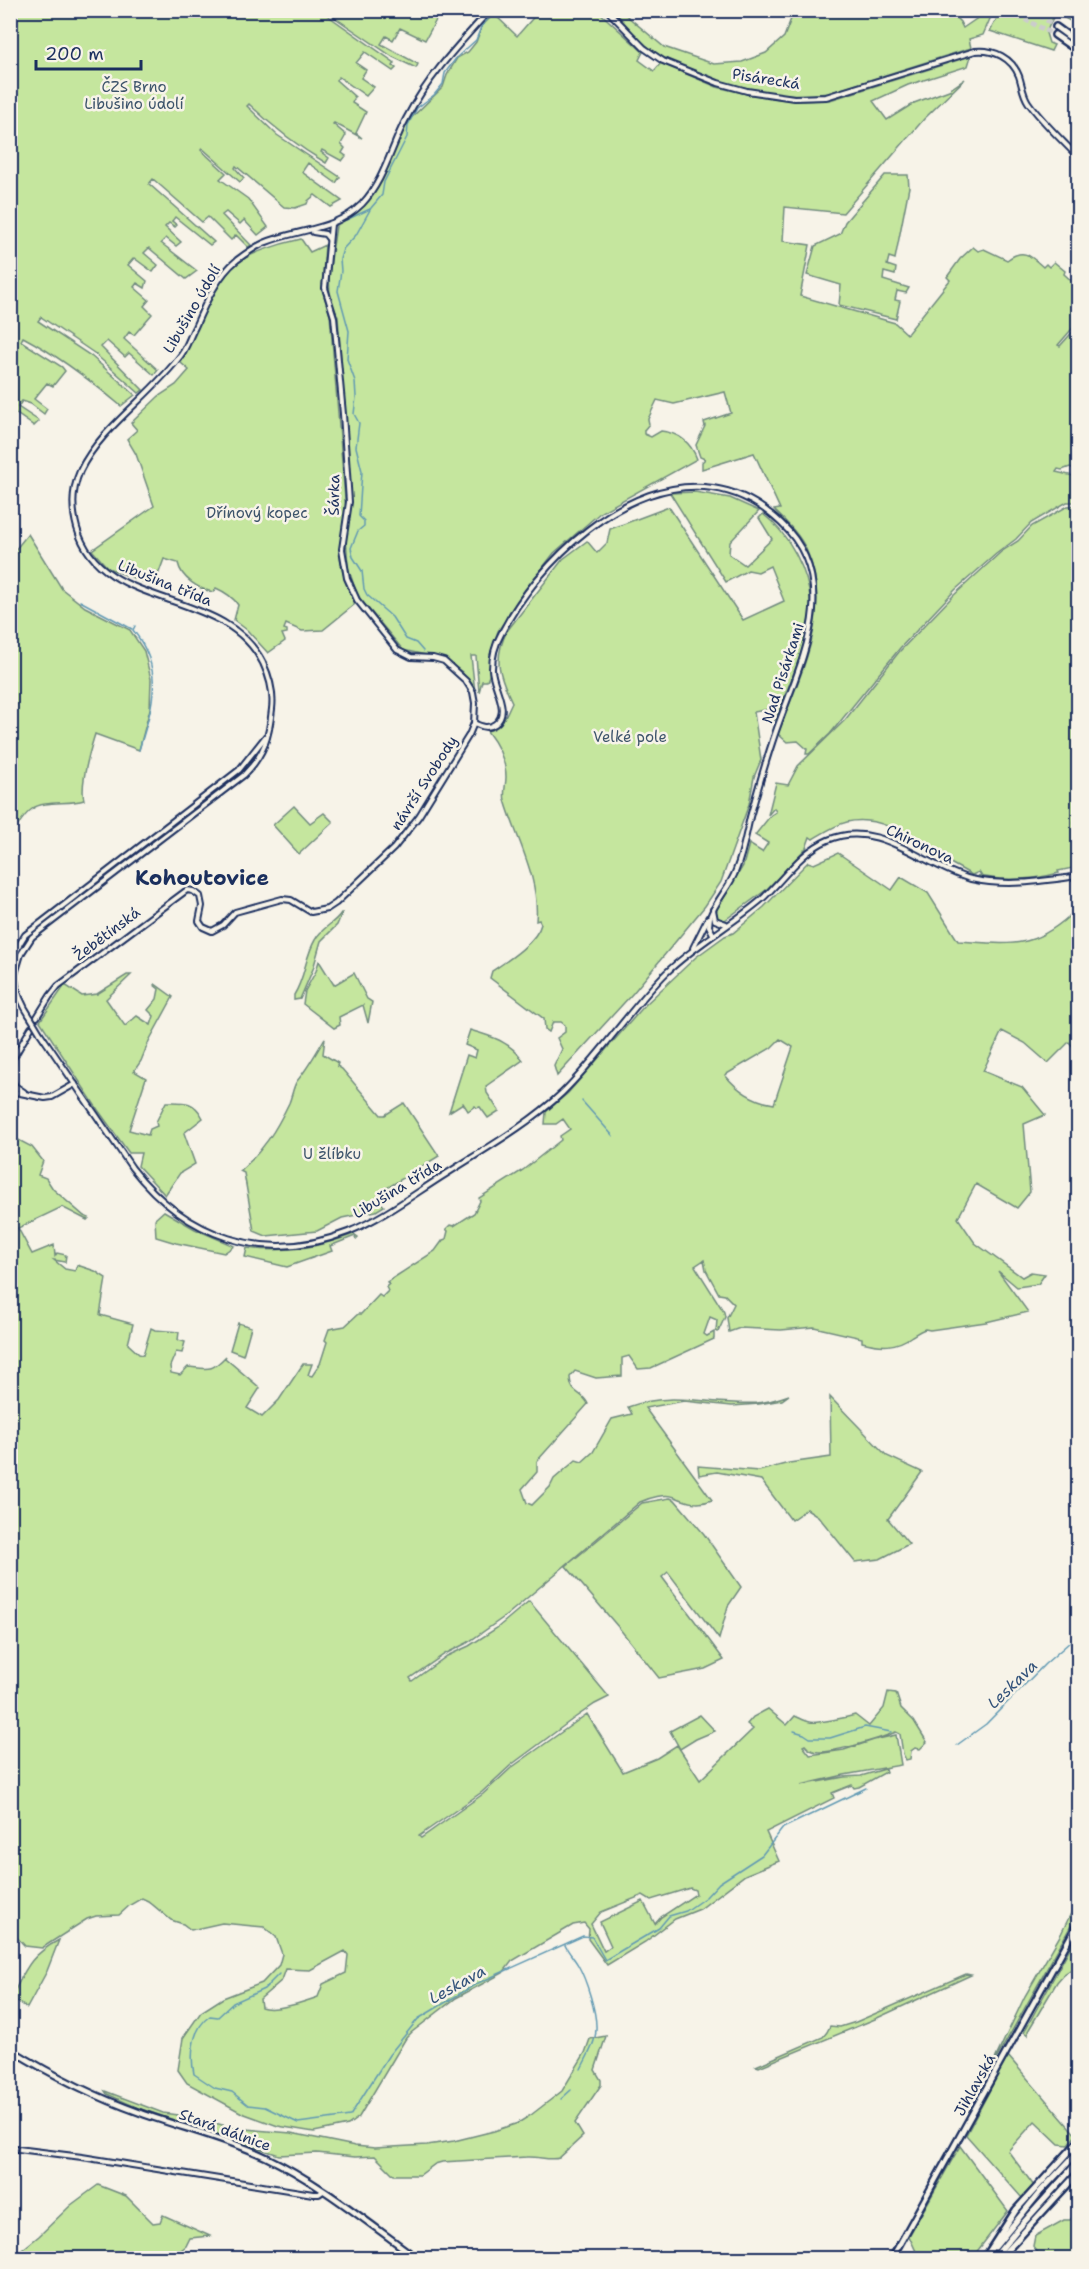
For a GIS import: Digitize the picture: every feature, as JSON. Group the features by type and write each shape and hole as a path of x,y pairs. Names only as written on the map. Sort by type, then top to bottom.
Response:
{"highway":[{"path":"1056,27 1078,43"},
{"path":"1055,35 1078,51"},
{"path":"986,2259 1016,2210 1078,2142"},
{"path":"986,2259 1011,2225 1078,2152"},
{"path":"994,2259 1078,2162"},
{"path":"1000,2259 1078,2173"}],"main road":[{"name":"Jihlavská","path":"892,2259 1078,1923"},
{"name":"Stará dálnice","path":"10,2049 53,2074 116,2104 258,2153 284,2166 323,2191 417,2259"}],"street":[{"name":"Libušino údolí","path":"98,444 170,370 183,352 207,302 223,276 236,261 263,243 331,224 354,210 367,198 379,179 406,118 424,90 454,50 490,10"},
{"name":"Pisárecká","path":"607,10 644,48 663,61 718,83 747,91 794,98 826,97 975,51 986,50 997,53 1012,64 1018,73 1029,103 1078,157"},
{"name":"Šárka","path":"331,224 325,288 334,317 343,414 349,502 342,549 347,578 357,600 397,650 411,657 444,661 466,681 475,703 474,723"},
{"path":"309,231 325,234 329,239"},
{"name":"Libušina třída","path":"98,444 81,469 74,495 74,515 79,535 85,546 108,574 220,619 237,629 248,640 263,663 271,688 272,710 266,745 244,775 32,937 21,954 15,974 20,999 40,1033 146,1186 164,1204 209,1231 235,1241 271,1247 305,1245 364,1224 513,1132 541,1111 567,1088 654,986 713,934"},
{"name":"Nad Pisárkami","path":"474,723 487,728 500,720 502,710 492,669 496,644 507,624 528,592 557,558 596,523 643,497 689,486 727,490 765,508 789,531 800,549 810,573 814,602 813,616 802,661 760,780 738,866 730,883 713,908"},
{"name":"návrší Svobody","path":"336,903 385,858 408,832 469,735 474,723"},
{"name":"Chironova","path":"713,934 761,899 806,853 826,840 843,835 882,839 913,852 946,870 982,881 1016,883 1078,876"},
{"name":"Žebětínská","path":"37,1017 58,986 187,890 200,896 202,906 199,921 203,927 212,931 223,925 235,912 282,899 291,900 311,912 327,909 336,903"},
{"path":"713,908 715,920 727,924"},
{"path":"713,908 709,921 713,934"},
{"path":"690,952 713,908"},
{"path":"27,1094 14,1084 11,1075 12,1063 31,1028"},
{"path":"14,1084 10,1091 37,1098 49,1098 75,1083"},
{"path":"10,2148 313,2194 323,2191"}],"green space":[{"name":"ČZS Brno Libušino údolí","path":"10,11 441,11 425,40 400,28 393,40 386,36 381,44 418,64 416,68 393,57 328,13 327,15 395,63 393,66 396,68 393,71 365,52 356,63 366,70 361,78 374,87 366,96 339,77 336,80 355,97 352,103 366,112 356,133 362,138 333,124 346,135 341,144 345,148 342,153 346,156 342,161 322,150 321,152 329,158 326,163 286,136 249,104 247,106 277,135 340,177 336,183 308,163 302,172 342,201 331,207 315,195 307,204 295,208 284,207 236,166 235,168 244,178 240,182 202,148 201,150 226,173 220,179 248,199 268,227 258,235 244,220 240,224 226,212 222,215 251,245 248,247 236,235 231,240 208,217 202,222 153,179 149,184 214,242 210,245 175,217 172,221 177,225 175,227 169,223 165,227 181,242 176,246 166,238 161,243 197,271 186,279 149,248 144,253 158,265 153,272 134,258 128,265 147,281 145,288 137,283 134,287 149,300 144,306 152,314 134,335 129,332 124,339 158,370 154,375 129,353 125,357 107,341 101,347 143,390 139,393 94,353 41,317 38,321 91,356 135,395 121,406 74,369 23,337 21,341 65,371 53,386 47,383 34,399 47,409 44,414 31,404 22,401 18,407 39,421 34,426 11,410"},
{"path":"539,11 598,11 643,52 639,60 654,71 661,63 717,87 794,101 830,100 971,56 968,66 908,85 873,101 887,120 914,103 949,90 965,79 924,119 843,213 785,207 783,241 810,245 800,296 895,323 907,334 950,280 947,277 960,259 973,247 978,251 984,249 1007,260 1018,254 1026,255 1043,267 1046,264 1049,267 1054,262 1074,283 1078,282 1078,322 1058,345 1060,346 1078,326 1078,471 1070,467 1058,469 1056,472 1078,477 1078,502 1067,502 1031,523 1016,539 955,590 900,648 830,734 809,754 806,754 807,749 798,741 787,742 778,734 811,643 817,596 814,572 803,544 792,528 774,510 780,509 754,453 702,469 702,462 705,459 700,457 696,445 705,426 704,422 731,413 725,392 674,404 657,400 644,434 651,437 661,431 673,434 688,444 697,459 601,512 554,553 498,631 490,655 490,673 487,681 482,681 479,692 476,656 471,656 475,692 462,672 444,659 403,650 357,595 348,567 346,537 351,501 338,317 330,298 329,274 336,226 356,212 369,199 379,184 407,122 443,87 457,58 468,52 476,42 482,26 494,14 517,36"},
{"path":"614,11 621,11 664,47 714,64 742,62 766,53 784,37 794,11 949,11 963,28 979,17 983,11 993,12 983,35 969,39 971,48 828,93 808,95 761,91 690,70 652,50"},
{"path":"1001,11 1078,11 1078,17 1070,21 1055,13 1046,33 1049,43 1054,45 1051,51 990,31"},
{"path":"885,175 908,175 909,187 895,259 889,257 887,265 896,268 895,275 884,272 883,280 909,288 906,293 897,291 895,300 900,301 896,319 839,305 841,285 807,275 815,246 840,234 845,222"},
{"name":"Dřínový kopec","path":"301,239 310,252 325,245 322,289 330,315 346,511 340,558 345,580 355,604 323,630 302,631 286,624 284,629 287,633 282,634 285,641 268,653 247,630 234,620 238,605 234,600 216,588 214,592 197,586 183,574 178,563 164,559 154,586 108,568 92,550 154,506 136,454 127,439 137,430 131,423 159,396 176,385 189,370 181,363 210,300 224,277 238,262 254,253"},
{"name":"Velké pole","path":"695,492 730,498 759,511 730,542 729,554 745,565 772,539 759,518 763,514 781,532 796,554 806,580 811,606 807,631 798,663 775,720 771,720 770,709 754,712 761,760 754,777 749,804 721,882 705,906 633,993 557,1076 554,1066 562,1049 557,1038 565,1032 565,1025 561,1022 553,1022 549,1032 545,1029 544,1019 490,978 492,971 534,938 541,924 539,920 536,921 535,890 531,875 505,800 506,777 503,758 487,731 500,724 512,702 499,667 500,650 507,631 563,559 587,541 597,553 607,543 610,529 669,507 743,620 784,601 770,566 758,572 748,570 726,582 670,493"},
{"path":"1078,505 1078,815 1074,822 1078,844 1078,867 1029,878 988,878 978,876 981,875 979,872 972,875 896,830 860,820 834,827 813,839 810,837 806,848 766,890 725,920 718,918 716,910 743,866 749,844 762,852 768,843 755,835 776,812 774,808 768,815 776,783 788,785 798,766 845,720 899,652 953,596 1002,551 1018,541 1032,526 1068,506"},
{"path":"28,534 62,589 85,607 130,630 144,651 151,679 150,709 139,750 95,734 84,776 84,800 37,806 26,815 11,836 11,555"},
{"path":"294,806 310,823 324,813 333,822 299,854 273,825"},
{"path":"838,853 892,890 901,877 928,893 958,941 1023,942 1049,931 1078,908 1078,1052 1069,1042 1048,1063 1025,1043 1002,1031 983,1071 1022,1087 1045,1115 1024,1124 1030,1192 1017,1208 976,1184 958,1218 975,1243 1022,1277 1031,1272 1045,1274 1038,1284 1017,1287 998,1271 1028,1312 986,1322 925,1329 900,1343 876,1345 862,1342 862,1338 814,1327 781,1330 740,1328 729,1332 727,1318 734,1304 725,1295 719,1294 706,1270 704,1260 695,1266 725,1317 718,1332 716,1331 717,1320 710,1317 704,1334 707,1336 714,1332 714,1339 651,1368 638,1369 629,1356 622,1358 622,1376 596,1378 575,1371 570,1377 572,1387 588,1404 537,1461 537,1472 522,1489 527,1503 532,1505 550,1487 554,1479 576,1460 582,1462 593,1452 612,1419 632,1414 628,1407 644,1402 676,1399 757,1403 789,1395 782,1400 759,1404 732,1406 684,1401 645,1408 712,1500 693,1503 667,1496 640,1502 507,1615 410,1678 412,1681 447,1656 469,1646 497,1628 529,1601 609,1697 573,1719 511,1765 482,1792 419,1836 421,1838 483,1794 511,1768 587,1714 623,1772 657,1758 677,1745 700,1780 753,1729 747,1724 753,1717 768,1709 787,1725 795,1716 813,1722 855,1715 869,1726 884,1708 888,1692 896,1693 901,1708 914,1721 927,1742 920,1749 915,1748 911,1751 910,1759 906,1760 900,1734 896,1732 829,1751 813,1751 803,1746 810,1755 844,1750 896,1735 901,1765 801,1785 861,1776 885,1769 886,1772 859,1787 854,1788 852,1785 832,1793 834,1798 766,1832 779,1861 745,1875 700,1909 675,1919 645,1942 607,1965 588,1939 589,1929 584,1923 573,1925 512,1961 503,1973 456,1998 406,2038 359,2117 348,2125 314,2132 278,2126 242,2113 187,2083 178,2070 183,2038 201,2012 223,1998 262,1983 279,1965 282,1954 276,1937 264,1927 222,1923 191,1930 171,1920 142,1898 119,1915 96,1916 87,1919 42,1948 25,1946 11,1931 11,1136 32,1147 43,1161 38,1175 46,1178 53,1189 89,1218 87,1220 62,1207 18,1228 32,1254 54,1245 55,1256 57,1253 66,1255 65,1262 54,1260 65,1269 75,1271 77,1265 95,1271 106,1278 100,1315 133,1324 128,1344 139,1354 143,1355 151,1328 179,1332 178,1340 185,1342 182,1353 176,1352 170,1366 171,1373 180,1375 188,1367 213,1367 226,1356 225,1358 260,1388 247,1408 262,1417 279,1400 303,1364 312,1364 308,1375 312,1376 320,1364 329,1329 345,1326 361,1314 379,1295 382,1297 388,1291 387,1282 435,1251 446,1239 448,1231 446,1229 450,1225 454,1226 474,1213 480,1201 479,1198 523,1170 561,1140 560,1136 570,1129 563,1119 556,1124 545,1124 546,1112 568,1093 646,1004 696,957 725,936 733,933 764,907 808,862 814,864","holes":["780,1039 793,1047 774,1104 746,1094 725,1075 771,1048","690,1888 695,1890 696,1894 661,1917 655,1924 643,1901 600,1922 611,1946 604,1951 591,1924 601,1912 643,1895 651,1900","345,1951 348,1955 346,1973 323,1984 318,1997 281,2007 261,2007 260,1999 282,1980 286,1969 310,1970"]},
{"path":"341,913 337,925 321,941 313,969 300,999 294,1000 315,940"},
{"path":"319,961 334,985 354,973 367,999 372,1002 368,1023 363,1005 339,1017 340,1025 334,1028 303,1004 305,991"},
{"path":"127,975 131,975 106,999 125,1026 137,1016 151,1025 154,1016 148,1010 157,999 159,989 155,984 173,997 134,1071 146,1078 129,1130 148,1135 150,1129 157,1126 156,1122 166,1102 188,1103 200,1112 203,1118 184,1133 195,1164 180,1173 165,1195 138,1166 141,1153 129,1153 40,1021 65,985 82,996 97,994"},
{"path":"470,1030 506,1044 523,1060 486,1086 487,1093 499,1111 488,1118 480,1107 475,1106 468,1111 463,1103 449,1112 467,1055 475,1058 477,1050 465,1045"},
{"name":"U žlíbku","path":"325,1038 323,1054 338,1063 337,1066 381,1115 385,1115 404,1103 439,1156 382,1191 377,1198 384,1206 376,1211 342,1218 317,1231 266,1236 254,1231 244,1173 240,1171 256,1156 274,1131 289,1103 296,1083"},
{"path":"164,1211 195,1229 234,1246 224,1253 156,1237 155,1219"},
{"path":"354,1234 358,1237 356,1239 355,1236 330,1246 332,1251 287,1267 245,1257 247,1248 275,1250 301,1248 327,1243"},
{"path":"238,1323 251,1327 243,1355 230,1350"},
{"path":"830,1397 887,1456 922,1472 888,1519 909,1544 880,1559 855,1562 818,1516 807,1509 791,1520 761,1480 717,1472 699,1475 698,1466 759,1471 789,1463 831,1457"},
{"path":"670,1498 675,1500 704,1534 741,1587 728,1606 719,1639 668,1572 662,1577 724,1660 705,1669 659,1678 566,1566 642,1503"},
{"path":"700,1715 715,1731 680,1749 670,1731"},
{"path":"1078,1899 1078,1913 989,2072 1025,1996 1061,1934"},
{"path":"1078,1933 1078,1957 1072,1969 1057,1982 1028,2031 1028,2035 1024,2032"},
{"path":"59,1940 47,1971 27,2008 11,1998 29,1964 41,1952"},
{"path":"966,1974 971,1975 875,2019 759,2067 756,2066 823,2037 830,2026 840,2027 856,2022"},
{"path":"606,2036 595,2070 601,2080 601,2085 575,2123 583,2136 559,2158 527,2157 442,2162 435,2164 420,2175 394,2175 375,2156 355,2157 317,2153 279,2155 138,2108 105,2091 163,2113 192,2117 234,2128 291,2133 375,2148 427,2145 454,2141 518,2123 562,2091 585,2053 590,2039"},
{"path":"1008,2056 1076,2135 1068,2145 1059,2144 1035,2121 1008,2151 1034,2186 1022,2198 966,2135"},
{"path":"960,2146 1008,2211 972,2258 919,2258 909,2236"},
{"path":"98,2185 126,2196 153,2223 160,2222 163,2215 210,2236 190,2238 186,2246 171,2258 12,2258 71,2205"},
{"path":"1078,2211 1078,2258 1042,2258 1033,2246 1035,2236 1064,2220 1070,2220"}],"waterway":[{"path":"423,651 416,643 406,639 392,617 367,595 362,571 353,557 351,548 358,531 364,526 364,521 359,516 362,471 356,447 359,423 354,414 355,381 347,359 349,331 338,291 340,259 343,249 356,235 371,208 382,195 384,182 407,137 408,125 417,108 434,95 443,84 445,73 457,57 476,40 481,27 495,10"},
{"path":"346,220 370,209"},
{"path":"80,601 132,629"},
{"path":"135,626 133,630 143,645 153,674 152,703 139,750"},
{"path":"582,1101 613,1136"},
{"name":"Leskava","path":"957,1745 986,1724 1045,1664 1078,1635"},
{"path":"794,1731 810,1738 830,1738 865,1727 891,1732"},
{"name":"Leskava","path":"279,1974 264,1989 233,2003 218,2017 210,2016 204,2021 199,2027 194,2042 192,2059 194,2074 215,2088 232,2092 248,2105 265,2107 298,2123 350,2116 389,2055 418,2019 476,1984 583,1936 592,1937 605,1960 659,1928 669,1916 686,1911 706,1897 719,1883 762,1855 783,1828 866,1788"},
{"path":"565,1945 584,1979 596,2022 591,2049 581,2069"},
{"path":"561,2099 571,2090"}],"tunnel":[{"path":"989,10 1022,18 1055,35"},
{"path":"1026,10 1044,18 1056,27"}],"district":[{"name":"Kohoutovice","path":"202,878"}]}
